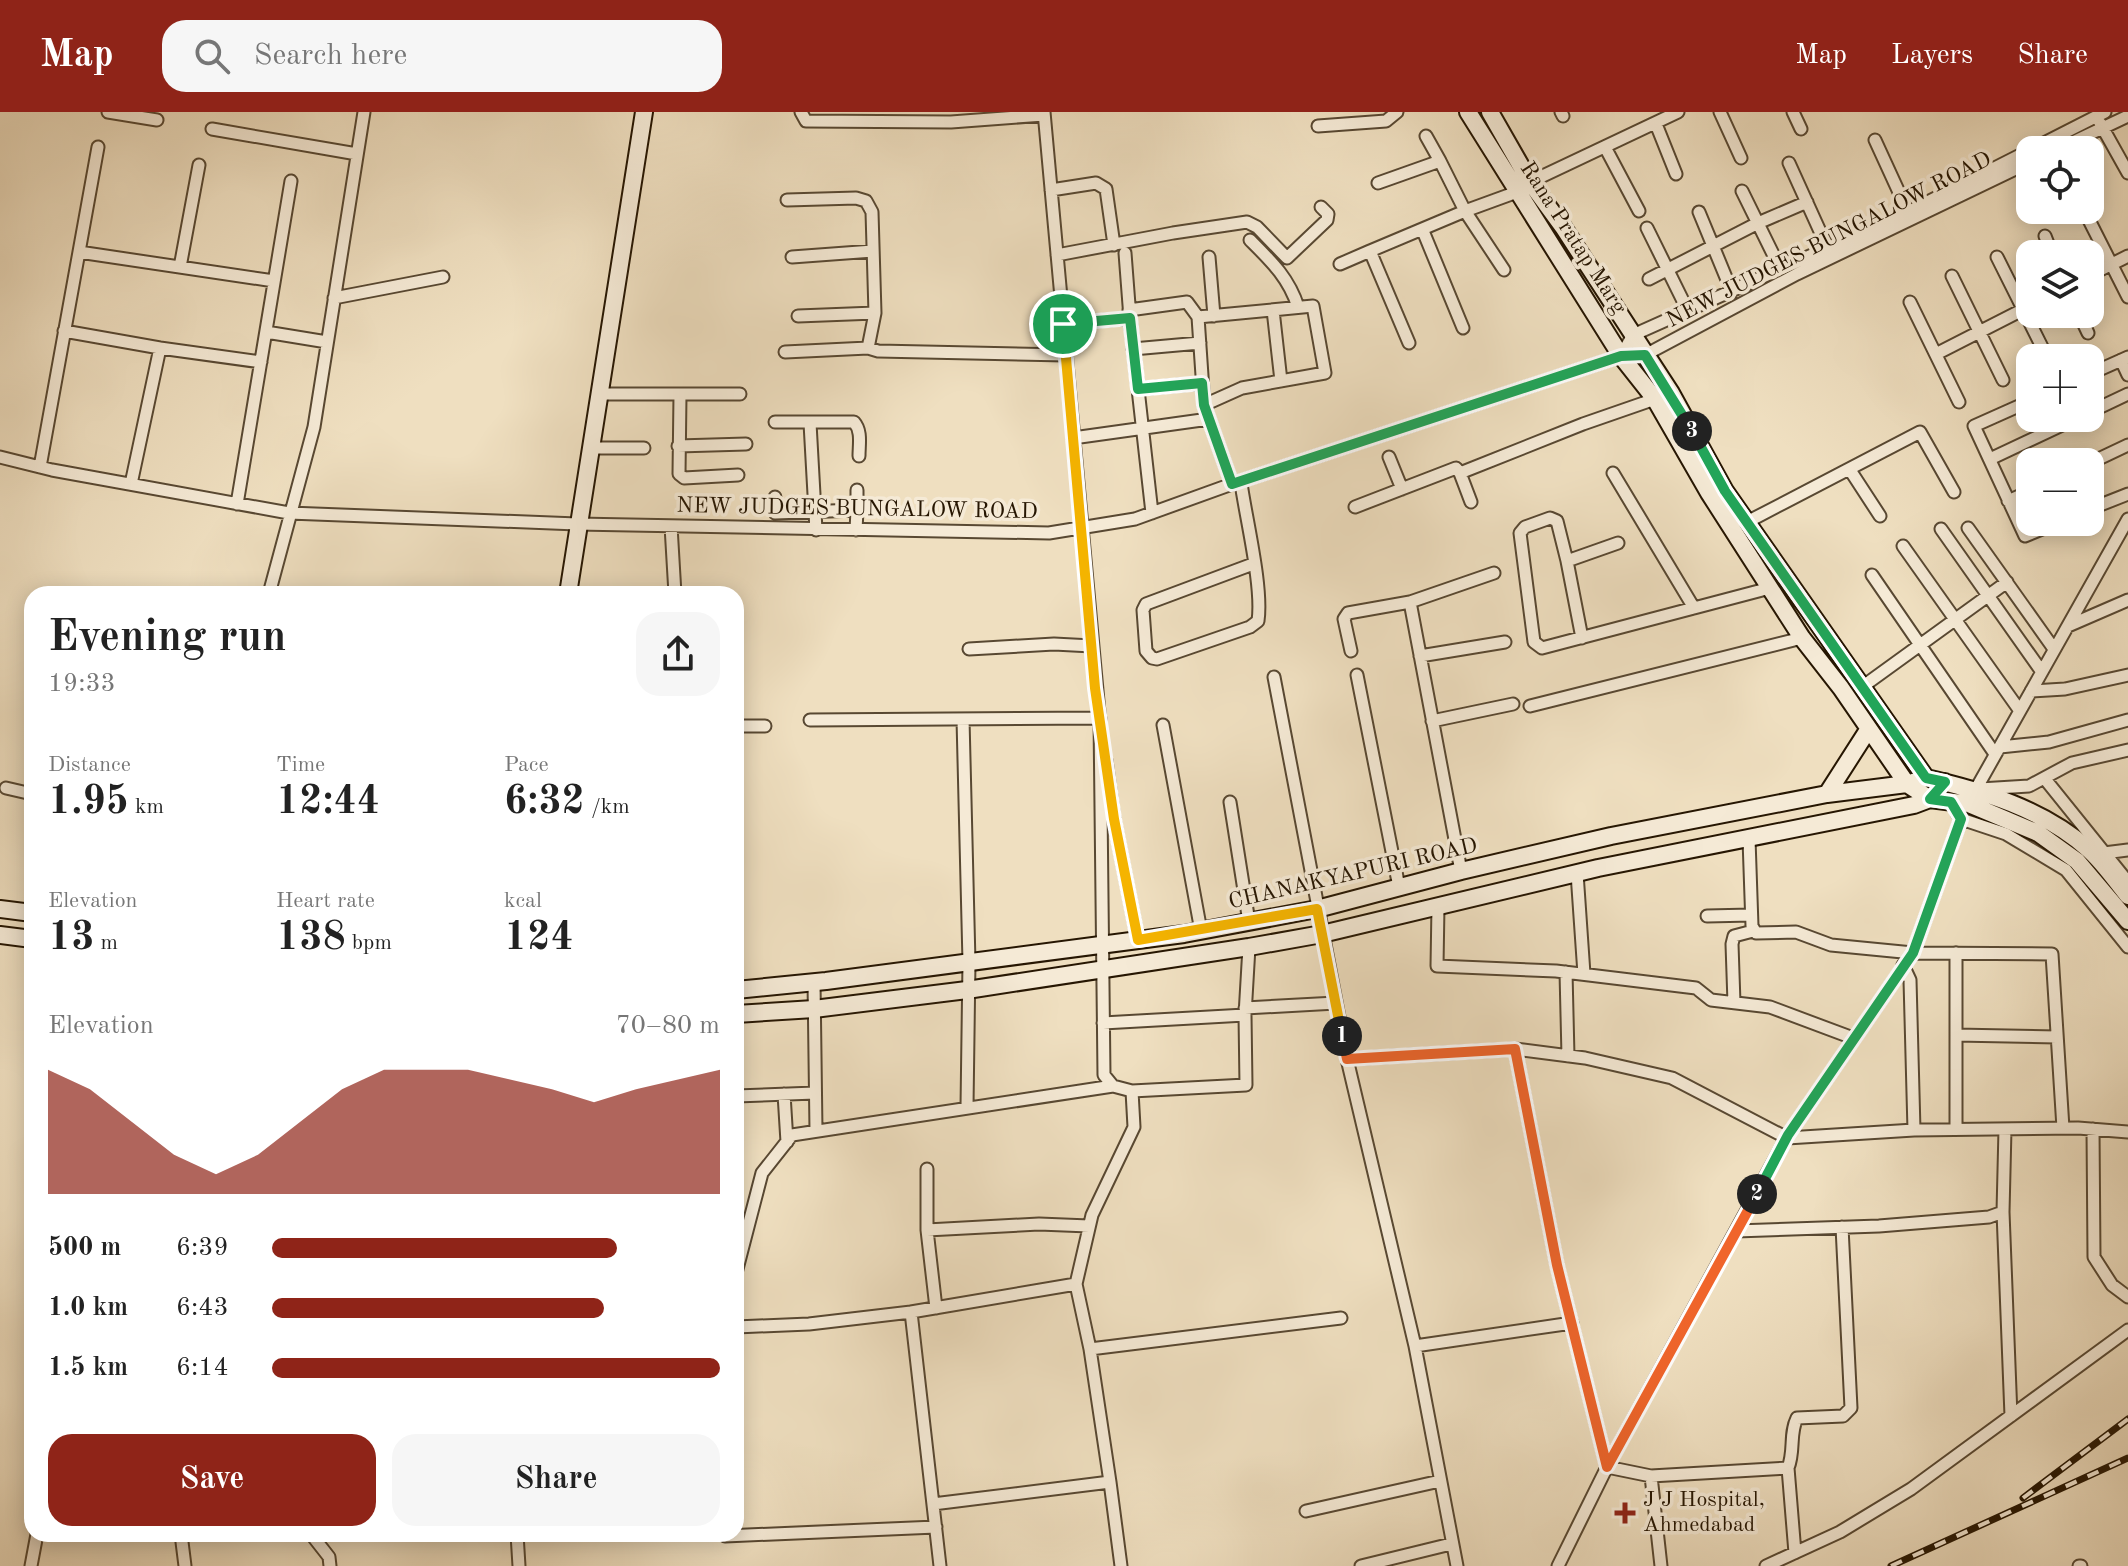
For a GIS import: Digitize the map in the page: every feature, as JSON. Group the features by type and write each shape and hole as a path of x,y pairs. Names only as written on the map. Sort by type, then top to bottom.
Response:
{"street":[{"path":"108,112 157,120"},
{"path":"271,586 314,427 364,112"},
{"path":"569,586 644,112"},
{"path":"801,112 806,121 828,123 1044,114 1100,718 1114,819 1138,940"},
{"path":"1318,126 1386,121 1397,112"},
{"name":"Rana Pratap Marg","path":"1468,112 1524,187 1563,227 1671,393 1725,491 1749,521 1810,615 1926,778"},
{"name":"Rana Pratap Marg","path":"1490,112 1524,187 1621,356 1655,399 1709,493 1802,638 1841,688 1907,784 1930,799 1969,804"},
{"path":"1340,264 1524,187 1678,112"},
{"path":"1720,112 1741,158"},
{"path":"1793,112 1801,129"},
{"path":"1621,356 1633,335 1908,212 2099,113 2103,128 2128,173"},
{"path":"2086,136 2128,116"},
{"path":"1656,124 1676,174"},
{"path":"212,129 357,154"},
{"path":"1426,136 1465,211 1504,270"},
{"path":"1875,140 1908,212"},
{"path":"40,467 98,147"},
{"path":"1605,147 1639,211"},
{"path":"1378,183 1440,161"},
{"path":"1789,163 1828,249"},
{"path":"180,267 199,165"},
{"name":"NEW JUDGES BUNGALOW ROAD","path":"0,457 289,513 577,524 1049,533 1135,519 1621,356 1645,355 1797,274 2016,169"},
{"path":"237,504 291,181"},
{"path":"1051,190 1096,183 1106,189 1114,245"},
{"path":"1742,191 1773,254"},
{"path":"787,200 856,198 866,201 872,212 875,313 868,348"},
{"path":"1649,279 1758,223 1807,202"},
{"path":"1057,255 1247,222 1257,227 1287,258 1327,220 1328,214 1321,207"},
{"path":"1699,212 1732,292"},
{"path":"2091,224 2128,297"},
{"path":"1647,228 1688,311"},
{"path":"1423,231 1463,328"},
{"path":"2045,236 2047,240"},
{"path":"1250,240 1277,266 1292,287 1298,307"},
{"path":"792,257 873,251"},
{"path":"1370,251 1409,343"},
{"path":"79,252 274,281"},
{"path":"1125,253 1152,513"},
{"path":"2104,268 2128,256"},
{"path":"1209,257 1214,316"},
{"path":"1997,257 2016,289"},
{"path":"1952,276 2003,380"},
{"path":"334,298 443,277"},
{"path":"1063,324 1187,302 1198,317 1204,405 1236,484 1253,564 1260,608 1258,621 1250,627 1157,659 1152,658 1146,651 1143,610 1146,604 1253,564"},
{"path":"1910,302 1959,402"},
{"path":"1198,317 1313,306 1325,373 1242,388 1204,405"},
{"path":"1273,310 1281,381"},
{"path":"798,316 875,313"},
{"path":"1936,354 2016,314"},
{"path":"2086,328 2088,333"},
{"path":"64,331 261,362"},
{"path":"266,332 327,342"},
{"path":"1133,349 1200,343"},
{"path":"131,484 160,348"},
{"path":"785,352 868,348 878,351 1066,355"},
{"path":"2104,368 2125,359 2128,375"},
{"path":"1138,389 1202,383"},
{"path":"598,394 740,394"},
{"path":"2104,405 2128,394"},
{"path":"680,395 679,474 684,478 738,475"},
{"path":"1460,473 1655,399"},
{"path":"2016,407 1974,426 2016,517"},
{"path":"1073,438 1209,419"},
{"path":"775,422 854,422 859,427 859,456"},
{"path":"810,423 816,530"},
{"path":"1749,521 1920,432 1954,492"},
{"path":"1990,459 2047,432"},
{"path":"678,446 746,444"},
{"path":"2104,456 2128,445"},
{"path":"590,448 644,448"},
{"path":"1389,457 1402,489"},
{"path":"1355,507 1456,468 1471,502"},
{"path":"1850,470 1880,516"},
{"path":"1613,473 1694,608"},
{"path":"856,530 857,490"},
{"path":"2104,503 2128,494"},
{"path":"775,497 775,528"},
{"path":"2008,501 2016,497"},
{"path":"775,513 857,510"},
{"path":"1582,638 1557,521 1550,518 1525,527 1520,533 1534,642 1542,648 1582,638 1770,588"},
{"path":"1558,1566 1607,1467 1787,1138 1913,953 1969,804 2128,519"},
{"path":"671,526 675,586"},
{"path":"1968,528 2054,649"},
{"path":"1941,529 2042,672"},
{"path":"1567,561 1618,543"},
{"path":"1903,546 2020,711"},
{"path":"1351,651 1344,619 1348,613 1410,602 1494,573"},
{"path":"1872,575 1919,646 1998,750"},
{"path":"1862,687 2007,582"},
{"path":"2067,626 2128,600"},
{"path":"1410,602 1461,871"},
{"path":"1530,706 1802,638"},
{"path":"1420,656 1505,642"},
{"path":"969,649 1054,644 1092,646"},
{"path":"1357,675 1399,887"},
{"path":"2031,691 2065,689 2128,675"},
{"path":"1274,677 1347,1059 1415,1346 1457,1566"},
{"path":"1432,721 1513,704"},
{"path":"810,720 1100,718"},
{"path":"1100,718 1104,1075 1113,1086"},
{"path":"963,719 969,962 967,1107"},
{"path":"1998,750 2049,742 2128,720"},
{"path":"1163,725 1201,931"},
{"path":"744,726 765,726"},
{"path":"1827,794 1868,730"},
{"path":"1969,804 2029,786 2072,763 2128,750"},
{"path":"1926,778 1945,782 2006,834 2066,870 2128,947"},
{"name":"CHANAKYAPURI ROAD","path":"744,989 1201,931 1317,909 1611,836 1827,794 1907,784 1926,778"},
{"path":"2045,779 2128,882"},
{"path":"744,1013 814,1009 967,990 1322,934 1577,873 1930,799 1945,782"},
{"path":"6,788 24,792"},
{"path":"1969,804 2005,801 2046,819 2089,849 2128,896"},
{"path":"1230,802 1249,922"},
{"path":"1969,804 2038,833 2077,861 2128,921"},
{"path":"1749,839 1753,931"},
{"path":"2104,853 2128,850"},
{"path":"1520,857 1527,885"},
{"path":"1577,873 1584,974"},
{"path":"1438,906 1437,966 1566,972 1696,988 1711,1000 1770,1007 1853,1038"},
{"path":"0,909 24,912"},
{"path":"1707,916 1751,915"},
{"path":"1734,1003 1734,936 1753,931 1796,932 1831,945 1913,953 2052,954 2063,1128"},
{"path":"0,935 24,938"},
{"path":"744,1242 762,1173 792,1135 1113,1086 1132,1091 1246,1085 1245,1012 1249,947"},
{"path":"1956,953 1956,1129"},
{"path":"1903,965 1910,980 1914,1130"},
{"path":"1566,972 1568,1056"},
{"path":"814,982 816,1130"},
{"path":"1103,1023 1336,1003"},
{"path":"1956,1035 2057,1037"},
{"path":"1347,1059 1515,1049 1568,1056 1672,1078 1787,1138 1956,1129 2063,1128 2128,1132"},
{"path":"1515,1049 1557,1265 1607,1467"},
{"path":"1121,1566 1090,1349 1076,1284 1092,1215 1134,1127 1132,1091"},
{"path":"744,1096 815,1093"},
{"path":"784,1094 787,1142"},
{"path":"2005,1129 2005,1311 2011,1416"},
{"path":"2093,1129 2094,1257 2112,1285 2128,1297"},
{"path":"927,1169 927,1230 936,1308"},
{"path":"1736,1231 1976,1218 2003,1212"},
{"path":"927,1230 1039,1224 1089,1226"},
{"path":"1795,1553 1788,1468 1792,1428 1797,1418 1843,1416 1851,1408 1842,1227"},
{"path":"744,1327 809,1324 911,1312 1076,1284"},
{"path":"911,1312 940,1566"},
{"path":"1090,1349 1341,1318"},
{"path":"1415,1346 1572,1323"},
{"path":"1766,1566 1840,1532 1911,1489 2128,1330"},
{"path":"1607,1467 1651,1476 1788,1468"},
{"path":"1651,1476 1661,1566"},
{"path":"1306,1511 1440,1481"},
{"path":"933,1504 1110,1482"},
{"path":"744,1535 936,1527"},
{"path":"31,1566 36,1542"},
{"path":"182,1542 185,1566"},
{"path":"317,1542 329,1557 330,1566"},
{"path":"518,1542 519,1566"},
{"path":"1361,1566 1451,1544"}],"railway":[{"path":"2023,1498 2128,1419"},
{"path":"1891,1566 2128,1458"}],"place":[{"name":"J J Hospital, Ahmedabad","path":"1625,1513"}],"route":[{"path":"1130,318 1138,389 1202,383 1204,405 1232,484 1621,356 1645,355 1671,393 1725,491 1749,521 1810,615 1926,778 1945,782 1930,799 1951,802 1961,819 1913,953 1788,1135 1607,1467 1557,1265 1515,1049 1347,1059 1317,909 1138,940 1114,819 1095,688 1063,324 1130,318"}]}
